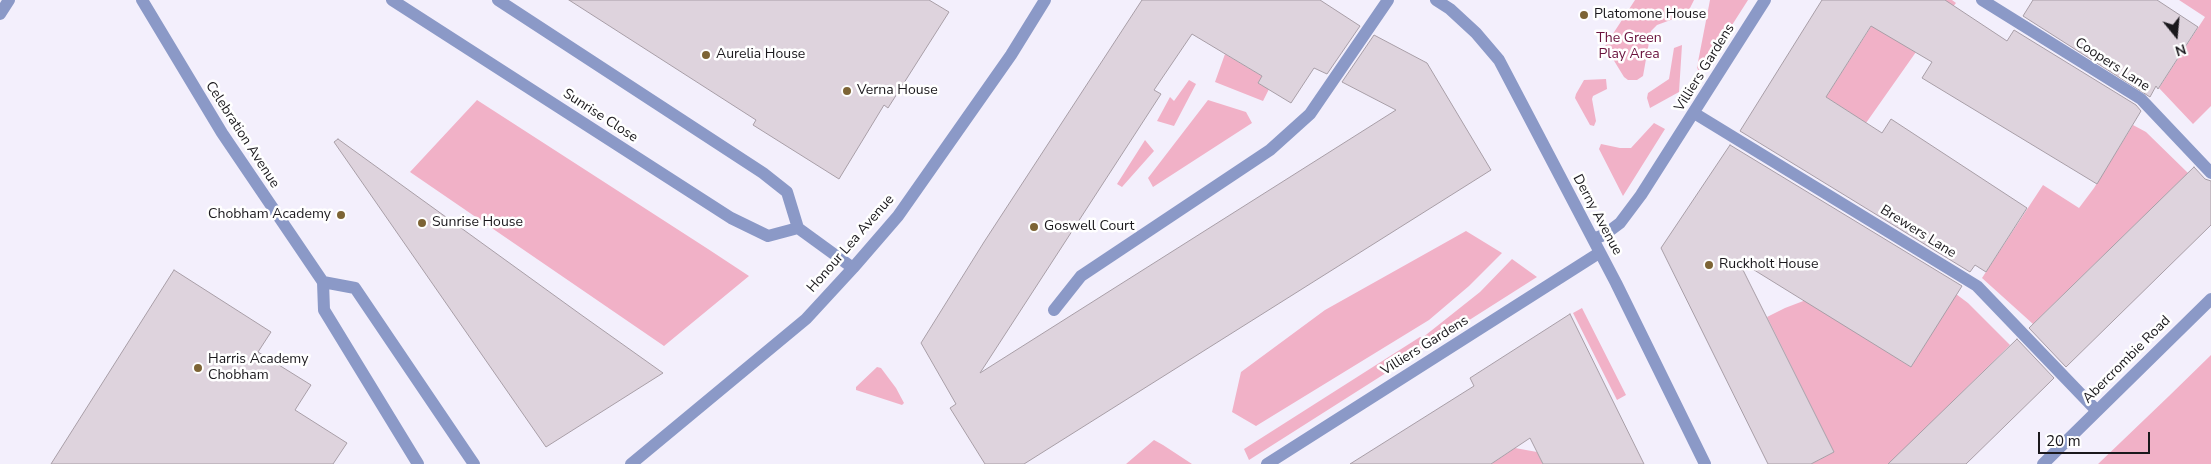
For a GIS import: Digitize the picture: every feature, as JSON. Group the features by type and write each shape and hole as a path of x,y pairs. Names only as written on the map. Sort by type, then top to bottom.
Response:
{"street":[{"path":"0,14 9,0"},
{"name":"Celebration Avenue","path":"142,0 222,133 323,282"},
{"name":"Sunrise Close","path":"392,0 731,218 768,236 798,228"},
{"path":"498,0 764,173 787,192 798,228 853,268"},
{"name":"Honour Lea Avenue","path":"632,464 806,319 853,268 898,216 1010,55 1045,0"},
{"name":"Derny Avenue","path":"1436,0 1453,5 1499,60 1616,283 1705,464"},
{"name":"Villiers Gardens","path":"1593,239 1620,223 1694,113 1765,0"},
{"name":"Coopers Lane","path":"1982,0 2141,99 2211,173"},
{"path":"1054,310 1081,276 1270,150 1310,114 1386,2"},
{"name":"Brewers Lane","path":"1694,113 1977,286 2097,411"},
{"name":"Villiers Gardens","path":"1274,462 1599,253"},
{"path":"418,464 324,310 323,282 355,288 474,464"},
{"name":"Abercrombie Road","path":"2043,464 2211,299"}],"green space":[{"name":"The Green Play Area","path":"1635,0 1694,0 1687,14 1657,25 1651,31 1643,76 1637,80 1628,80 1624,77 1605,46"},
{"path":"1710,0 1748,0 1704,69 1698,70 1697,67"},
{"path":"1888,0 1952,0 1956,3 1916,52 1866,123 1826,97"},
{"path":"2179,0 2211,0 2211,106 2193,124 2159,88 2205,17"},
{"path":"1682,45 1679,92 1650,108 1647,98 1648,93 1669,79 1674,48"},
{"path":"1225,54 1262,76 1258,83 1269,89 1263,101 1215,82"},
{"path":"1606,79 1607,89 1593,96 1596,121 1594,126 1590,125 1575,98 1576,94 1584,80"},
{"path":"1189,80 1196,84 1174,126 1157,121 1170,97 1174,101"},
{"path":"477,100 749,276 664,346 410,172"},
{"path":"1208,100 1246,112 1252,123 1153,187 1148,178"},
{"path":"1654,123 1665,129 1623,196 1599,149 1601,144 1631,148"},
{"path":"2133,125 2146,132 2188,173 2033,324 1982,278 2043,185 2079,208 2094,188"},
{"path":"1145,140 1154,151 1122,187 1117,184"},
{"path":"1466,231 1502,253 1469,286 1429,320 1256,426 1232,412 1241,372 1325,310"},
{"path":"1512,259 1537,277 1249,460 1244,449 1420,337 1422,338 1480,292"},
{"path":"1956,294 1968,303 2010,345 1889,464 1811,464 1834,452 1767,317 1806,300 1911,367"},
{"path":"1582,308 1626,395 1617,400 1573,313"},
{"path":"2211,355 2211,464 2098,464 2169,396"},
{"path":"877,367 881,368 896,388 904,403 902,405 856,390 856,387"},
{"path":"1154,440 1163,445 1192,464 1126,464"},
{"path":"1515,448 1537,452 1543,464 1491,464"}],"building":[{"path":"569,0 929,0 949,12 888,108 884,105 839,179 753,125 756,120"},
{"path":"1142,0 1320,0 1360,26 1327,74 1314,68 1291,103 1258,83 1262,76 1192,34 1154,90 1161,94 980,373 1396,110 1342,82 1374,35 1427,63 1491,170 1024,464 985,464 950,408 956,404 921,343 984,242"},
{"path":"1822,0 1945,0 2007,41 2014,30 2136,105 2141,111 2097,184 1922,78 1932,62 1871,26 1826,97 1882,133 1891,119 2027,208 1986,272 1975,265 1970,272 1740,131"},
{"path":"2033,0 2157,0 2198,27 2158,89 2156,86 2150,97 2023,16"},
{"name":"Sunrise House","path":"338,139 663,373 546,447 334,142"},
{"path":"1730,145 1962,286 1911,367 1738,260 1834,452 1811,464 1768,464 1661,248"},
{"path":"2194,167 2205,179 2211,181 2211,225 2066,367 2029,328"},
{"name":"Harris Academy Chobham","path":"174,270 271,332 258,352 311,385 295,410 347,443 333,464 51,464"},
{"path":"1570,314 1644,464 1543,464 1530,438 1491,464 1350,464 1474,386 1470,378"},
{"path":"2017,339 2054,378 1966,464 1888,464"}],"place":[{"name":"Platomone House","path":"1584,15"},
{"name":"Aurelia House","path":"706,55"},
{"name":"Verna House","path":"847,91"},
{"name":"Chobham Academy","path":"341,215"},
{"name":"Sunrise House","path":"422,223"},
{"name":"Goswell Court","path":"1034,227"},
{"name":"Ruckholt House","path":"1709,265"},
{"name":"Harris Academy Chobham","path":"198,368"}]}
